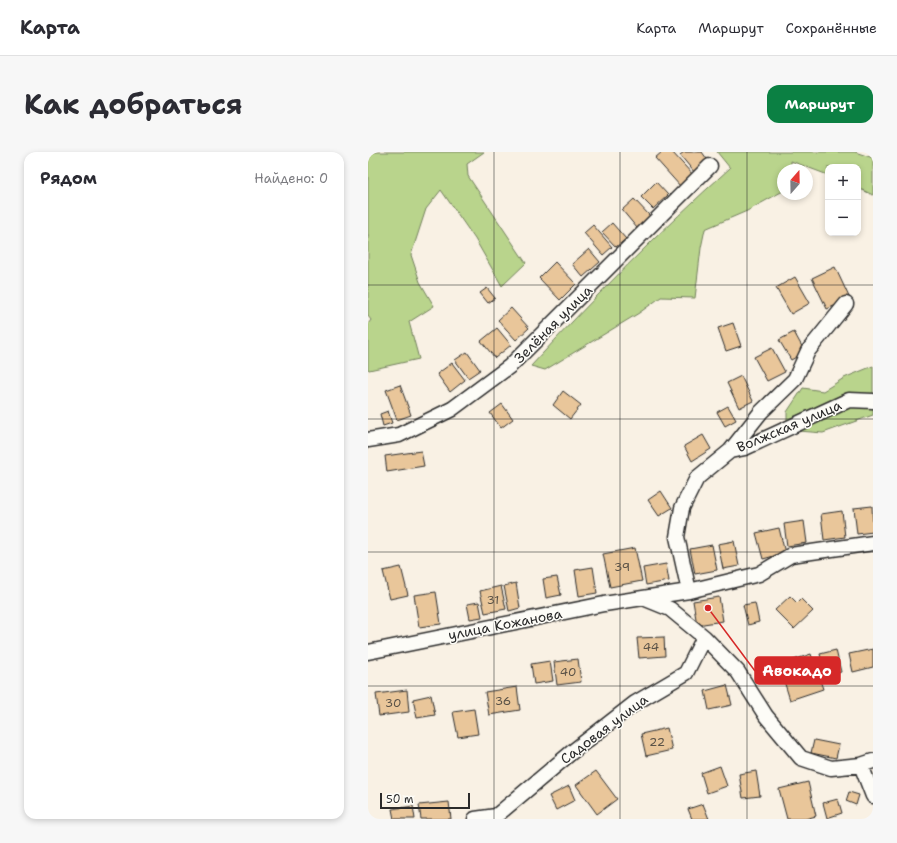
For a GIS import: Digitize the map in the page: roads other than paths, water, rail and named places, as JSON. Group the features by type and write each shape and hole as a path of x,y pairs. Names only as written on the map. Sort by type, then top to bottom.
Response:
{"street":[{"name":"Зелёная улица","path":"368,440 399,435 452,409 510,366 710,166"},
{"name":"Волжская улица","path":"689,591 677,537 682,508 697,478 730,451 761,412 795,379 808,351 846,304"},
{"name":"Волжская улица","path":"730,451 745,448 849,400 873,401"},
{"name":"улица Кожанова","path":"368,652 604,604 689,591 759,574 790,556 873,543"},
{"path":"643,598 670,609 704,637 738,672 766,716 801,758 832,768 867,763 873,796"},
{"name":"Садовая улица","path":"495,817 572,752 635,703 686,673 704,637"},
{"path":"475,819 495,817"}],"place":[{"name":"Авокадо","path":"708,608"}]}
